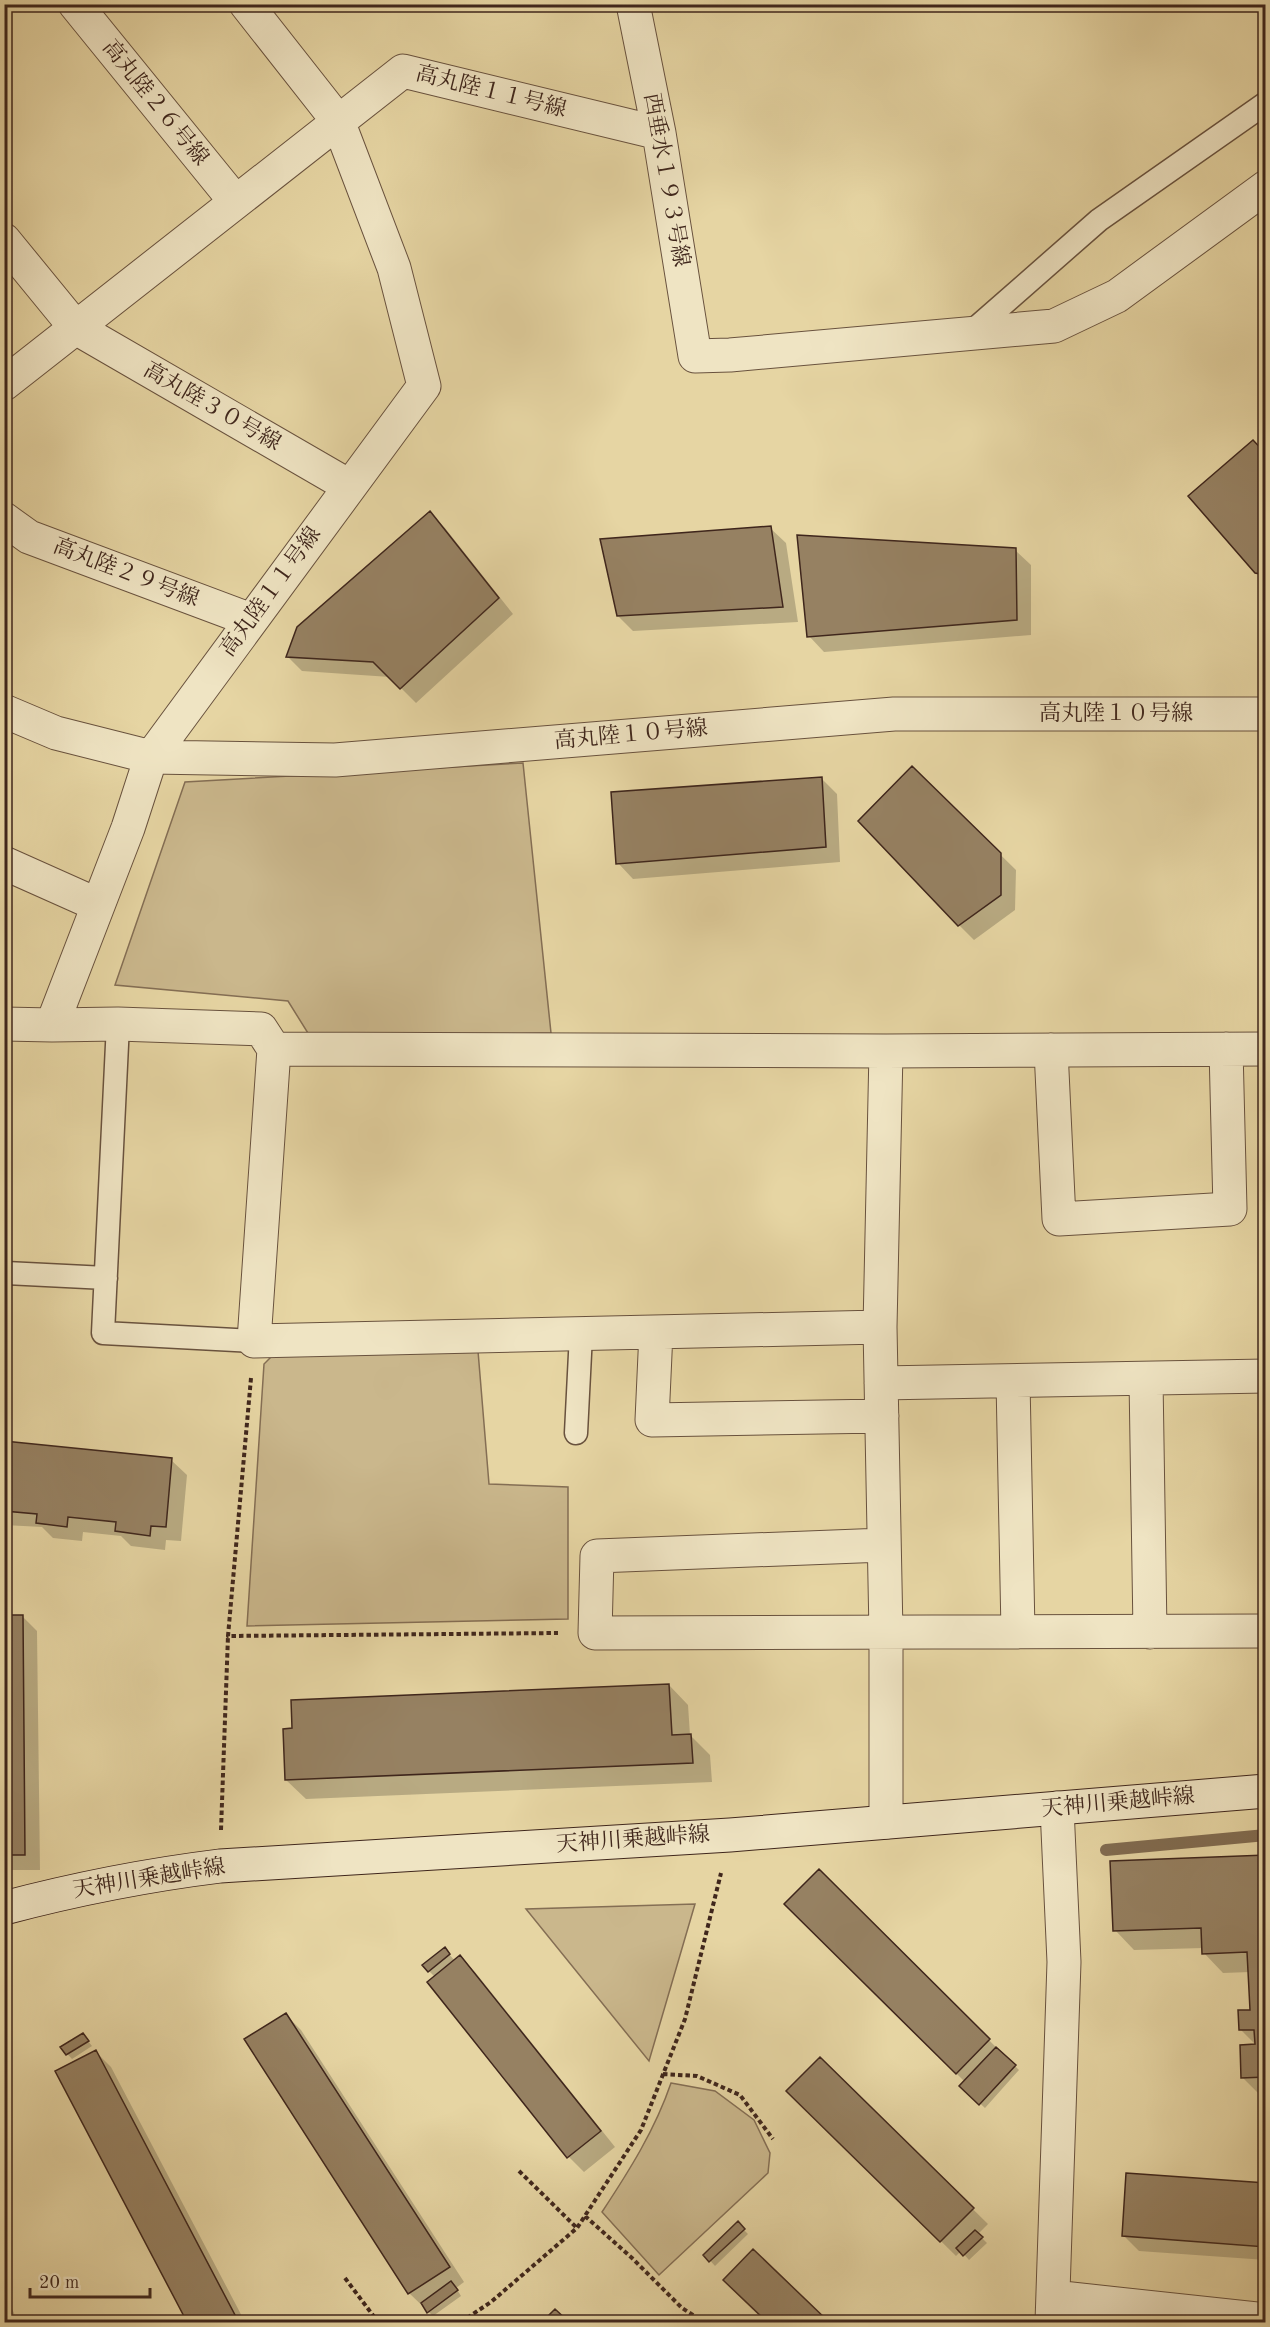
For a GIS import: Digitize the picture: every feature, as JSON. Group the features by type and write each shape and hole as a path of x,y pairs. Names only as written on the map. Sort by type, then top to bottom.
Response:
{"street":[{"name":"高丸陸２６号線","path":"75,4 235,201"},
{"name":"高丸陸１１号線","path":"52,1025 128,828 151,757 424,386 394,268 338,121 246,4"},
{"name":"西垂水１９３号線","path":"633,4 659,133 695,356 730,356 968,334"},
{"name":"高丸陸１１号線","path":"4,384 403,71 659,133"},
{"path":"968,334 1054,326 1117,296 1266,187"},
{"path":"4,240 76,328"},
{"name":"高丸陸３０号線","path":"76,328 349,486"},
{"name":"高丸陸２９号線","path":"4,519 29,537 251,620"},
{"name":"高丸陸１０号線","path":"4,711 56,733 151,757 335,760 894,714 1266,714"},
{"path":"4,862 98,905"},
{"path":"4,1024 118,1024 261,1029 274,1049 254,1341 880,1327"},
{"path":"274,1049 886,1051 1266,1049"},
{"path":"1052,1050 1059,1219 1230,1209 1226,1049"},
{"path":"886,1051 880,1327 886,1822"},
{"path":"656,1332 652,1420 882,1416"},
{"path":"881,1383 1266,1376"},
{"path":"1146,1379 1150,1632"},
{"path":"1013,1381 1018,1632"},
{"path":"884,1545 597,1556 595,1633 1266,1631"},
{"name":"天神川乗越峠線","path":"4,1908 143,1876 220,1866 730,1834 1266,1791"},
{"path":"1057,1808 1064,1962 1052,2310 1266,2320"}],"lane":[{"path":"968,334 1100,220 1266,103"},
{"path":"118,1024 104,1333 254,1341"},
{"path":"6,1273 106,1278"},
{"path":"576,1433 581,1334"}],"path":[{"path":"220,1866 228,1636 254,1341"},
{"path":"228,1636 595,1633"},
{"path":"461,2322 491,2302 577,2228 641,2130 685,2019 730,1834"},
{"path":"663,2074 697,2076 740,2095 773,2139"},
{"path":"519,2171 577,2228"},
{"path":"585,2216 632,2258 682,2308 704,2322"},
{"path":"345,2278 378,2322"}],"shaded area":[{"path":"523,763 551,1033 311,1038 288,1001 115,985 185,782"},
{"path":"277,1351 478,1351 489,1484 568,1487 568,1619 247,1626 264,1364"},
{"path":"695,1904 649,2061 526,1909"},
{"path":"671,2083 715,2091 754,2120 770,2153 768,2173 659,2275 602,2212 649,2134"}],"building":[{"path":"1253,440 1266,454 1266,575 1255,573 1188,496"},
{"path":"430,511 499,598 400,689 373,662 286,657 297,627"},
{"path":"771,526 783,607 617,616 600,539"},
{"path":"797,535 1016,548 1017,620 807,637"},
{"path":"912,766 1001,853 1001,895 958,926 858,821"},
{"path":"822,777 826,847 616,864 611,792"},
{"path":"4,1441 172,1458 166,1527 151,1526 150,1536 115,1531 116,1522 68,1517 67,1527 36,1523 37,1514 4,1511"},
{"path":"4,1615 23,1615 25,1855 4,1855"},
{"path":"669,1684 672,1735 691,1734 693,1763 285,1780 283,1729 292,1728 291,1700"},
{"path":"1266,1855 1266,2077 1241,2078 1240,2045 1255,2044 1254,2030 1239,2030 1238,2010 1250,2010 1247,1952 1202,1954 1201,1928 1113,1931 1110,1861"},
{"path":"819,1869 990,2039 956,2074 784,1904"},
{"path":"445,1947 450,1954 428,1972 422,1965"},
{"path":"460,1955 601,2131 567,2158 427,1982"},
{"path":"286,2013 450,2267 408,2294 244,2039"},
{"path":"83,2033 89,2041 66,2055 60,2047"},
{"path":"996,2047 1016,2065 979,2105 959,2086"},
{"path":"96,2050 235,2315 221,2322 187,2322 55,2071"},
{"path":"820,2057 974,2208 940,2242 786,2091"},
{"path":"1126,2173 1266,2183 1266,2247 1122,2236"},
{"path":"738,2221 745,2229 709,2262 703,2255"},
{"path":"975,2230 983,2237 963,2256 956,2248"},
{"path":"753,2249 829,2322 767,2322 723,2280"},
{"path":"451,2281 458,2290 427,2313 421,2303"},
{"path":"555,2309 569,2322 542,2322"}],"waterway":[{"path":"1106,1850 1266,1835"}]}
